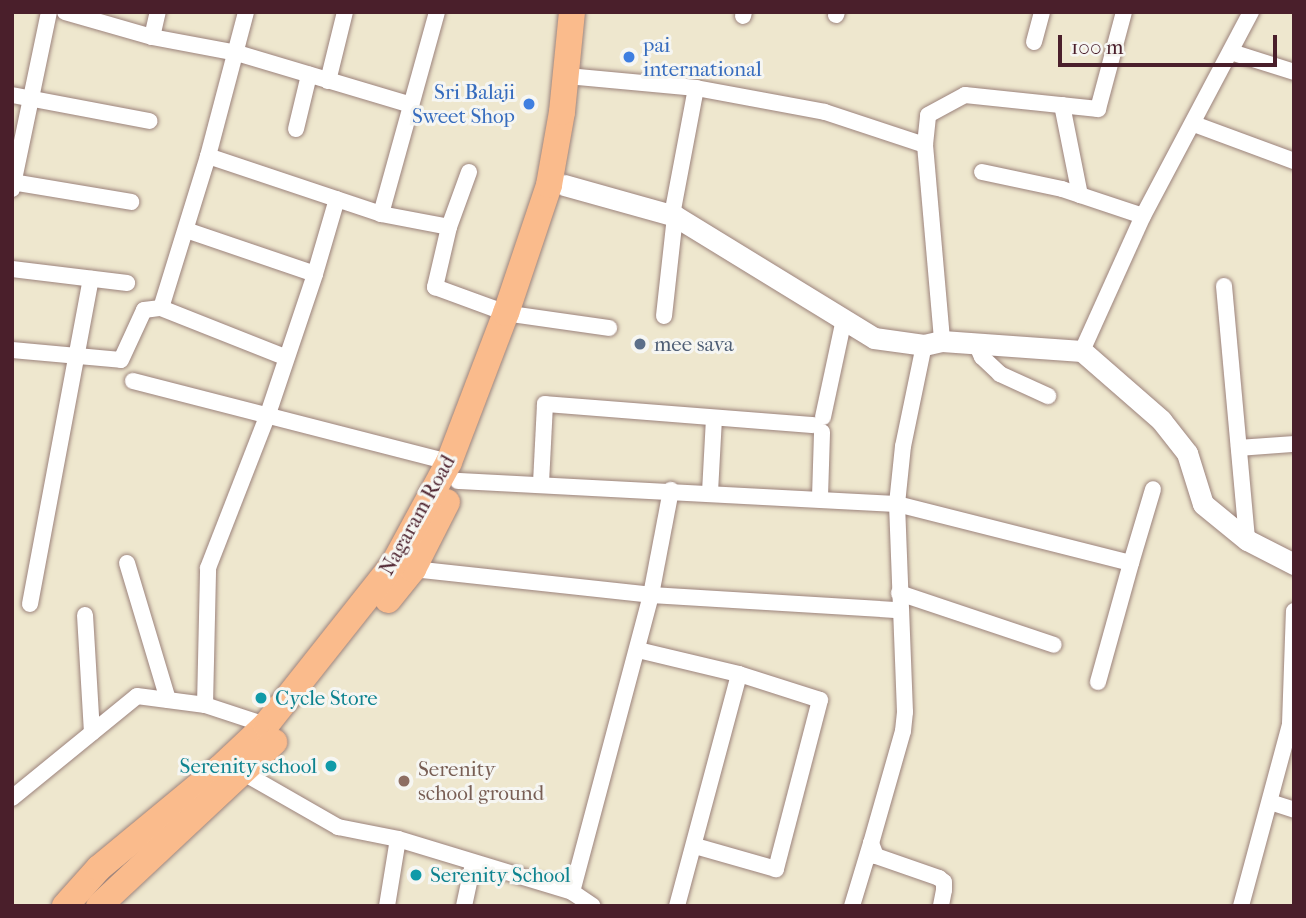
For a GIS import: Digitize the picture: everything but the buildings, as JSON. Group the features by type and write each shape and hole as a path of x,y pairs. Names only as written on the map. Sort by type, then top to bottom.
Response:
{"main road":[{"name":"Nagaram Road","path":"512,314 549,185 562,112 572,12"},
{"name":"Nagaram Road","path":"65,906 99,869 242,772 277,739 413,569 565,186 584,12"},
{"name":"Nagaram Road","path":"99,906 266,725 393,565 453,471"}],"street":[{"path":"12,189 49,12"},
{"path":"65,12 152,37 237,53 411,105"},
{"path":"152,37 158,12"},
{"path":"161,308 208,156 246,12"},
{"path":"328,81 345,12"},
{"path":"381,214 437,12"},
{"path":"1034,42 1042,12"},
{"path":"852,906 903,731 905,712 897,503 903,446 933,343 925,145 928,115 965,94 1097,109 1124,12"},
{"path":"1082,351 1143,216 1251,12"},
{"path":"1231,52 1294,72"},
{"path":"296,129 309,75"},
{"path":"578,77 696,88 825,112 925,145"},
{"path":"664,316 674,215 696,88"},
{"path":"12,95 150,121"},
{"path":"1062,105 1080,195"},
{"path":"1194,124 1294,161"},
{"path":"208,156 381,214 449,227"},
{"path":"469,172 449,227 435,287 512,314 609,328"},
{"path":"982,172 1080,195 1143,216"},
{"path":"13,182 131,202"},
{"path":"565,186 674,215 874,338 1082,351 1161,420 1186,453 1203,504 1247,540 1294,564"},
{"path":"205,705 208,568 267,417 337,199"},
{"path":"186,230 315,274"},
{"path":"12,270 127,283"},
{"path":"30,604 91,279"},
{"path":"1224,286 1247,540"},
{"path":"12,350 79,354 121,360 144,310 161,308 285,357"},
{"path":"820,497 819,425 844,318"},
{"path":"976,343 982,357 1000,374 1048,396"},
{"path":"133,381 453,471 541,483 897,503 1131,563"},
{"path":"541,483 545,404 819,425"},
{"path":"710,492 714,418"},
{"path":"1239,448 1294,444"},
{"path":"1098,682 1153,489"},
{"path":"572,892 638,650 671,490"},
{"path":"127,563 168,700"},
{"path":"413,569 651,595 899,610"},
{"path":"899,593 1054,645"},
{"path":"1241,906 1290,724 1294,611"},
{"path":"85,615 92,733"},
{"path":"638,650 739,674 820,700 776,869 695,846"},
{"path":"677,906 739,674"},
{"path":"12,798 138,696 205,705 266,725"},
{"path":"242,772 338,827 398,839 572,892 593,906"},
{"path":"1270,802 1294,810"},
{"path":"387,906 398,839"},
{"path":"871,843 876,856 939,878 944,890 941,906"},
{"path":"464,906 473,864"}],"place":[{"name":"pai international","path":"629,57"},
{"name":"Sri Balaji Sweet Shop","path":"529,104"},
{"name":"mee sava","path":"640,344"},
{"name":"Cycle Store","path":"261,698"},
{"name":"Serenity school","path":"331,766"},
{"name":"Serenity school ground","path":"404,781"},
{"name":"Serenity School","path":"416,875"}]}
